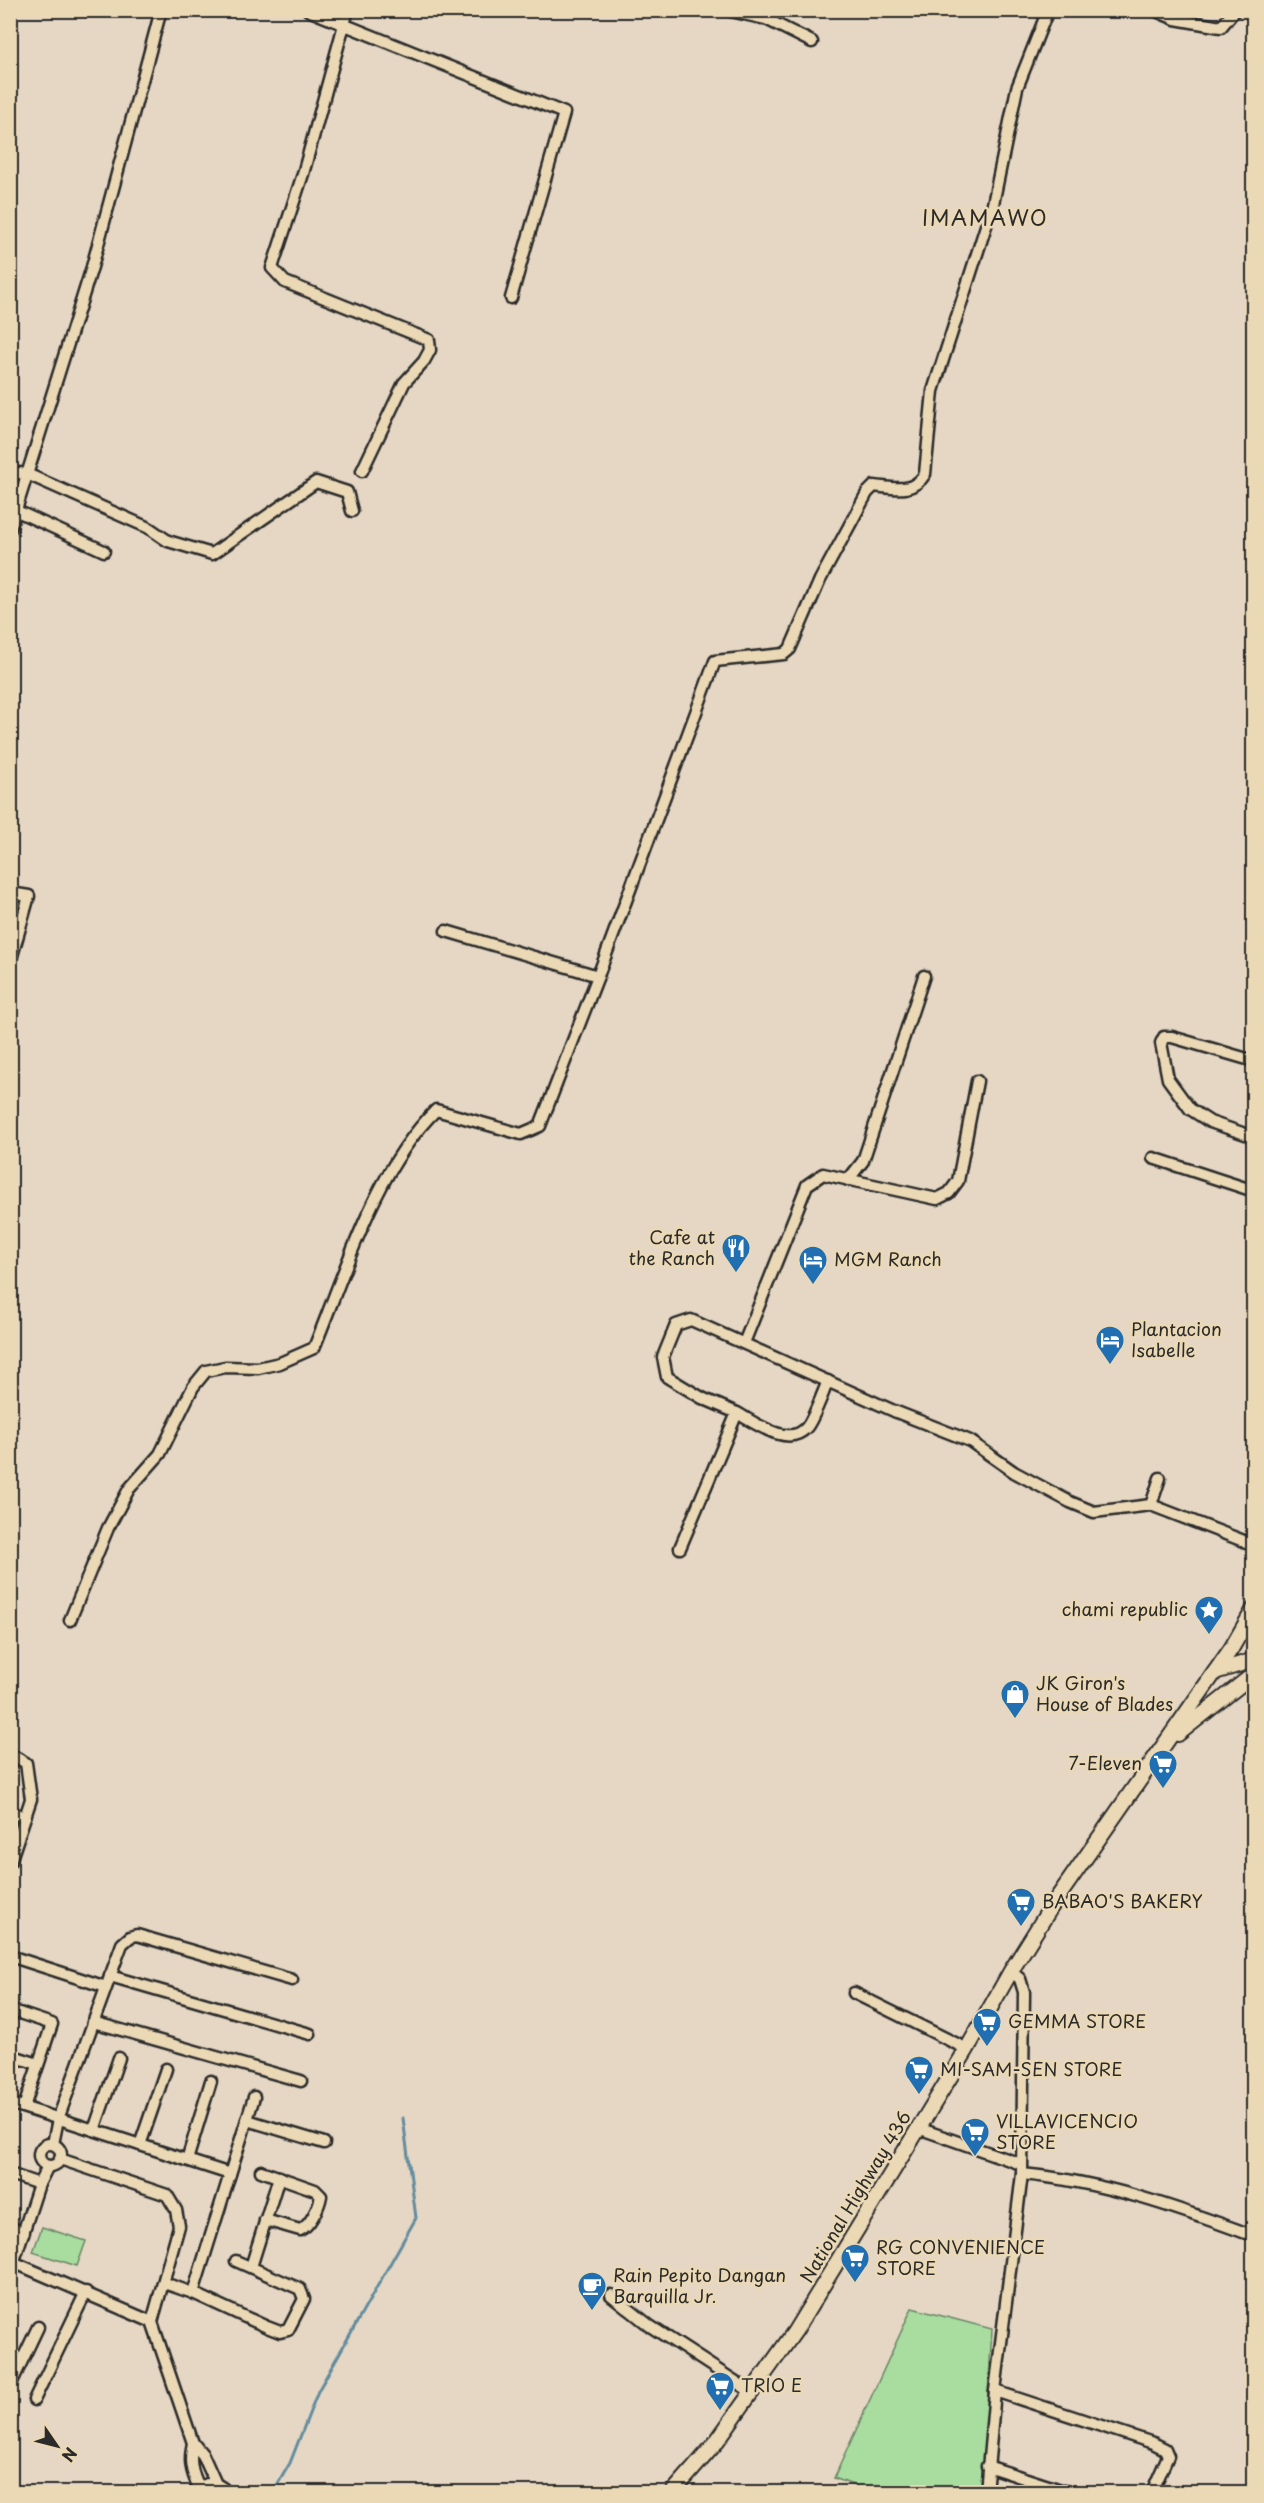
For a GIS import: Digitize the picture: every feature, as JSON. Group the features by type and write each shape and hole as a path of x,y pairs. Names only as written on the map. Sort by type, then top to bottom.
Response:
{"main road":[{"name":"National Highway 436","path":"673,2493 714,2445 753,2393 818,2294 1051,1907 1215,1672 1254,1609"},
{"path":"1245,1624 1254,1638"},
{"path":"1215,1672 1254,1660"},
{"path":"1164,1746 1254,1674"}],"street":[{"path":"10,530 92,267 161,10"},
{"path":"308,10 564,113 511,298"},
{"path":"348,10 303,174 272,268 285,282 429,340 430,350 424,361 404,383 363,471"},
{"path":"726,10 766,19 812,42"},
{"path":"69,1620 108,1528 129,1489 160,1454 193,1387 206,1371 225,1368 258,1368 314,1348 381,1190 415,1131 436,1110 521,1134 540,1126 715,661 784,654 790,649 820,580 867,494 874,486 907,489 919,483 925,474 933,391 993,204 1017,88 1048,10"},
{"path":"1154,10 1175,19 1221,27 1235,10"},
{"path":"10,471 27,474 149,528 168,541 212,554 316,482 346,492 352,511"},
{"path":"17,511 104,551"},
{"path":"10,893 29,896 10,963"},
{"path":"446,932 598,976"},
{"path":"848,1180 863,1161 924,976"},
{"path":"1254,1061 1172,1037 1164,1037 1161,1043 1168,1079 1190,1109 1210,1122 1254,1137"},
{"path":"744,1343 807,1185 824,1174 938,1199 949,1193 958,1181 977,1082"},
{"path":"1153,1158 1254,1191"},
{"path":"828,1382 806,1429 795,1435 779,1434 702,1398 667,1377 663,1357 676,1325 691,1320 894,1411 970,1441 1014,1472 1070,1503 1094,1512 1151,1505 1254,1545"},
{"path":"680,1548 737,1413"},
{"path":"1151,1505 1160,1478"},
{"path":"10,1754 27,1763 31,1799 11,1861"},
{"path":"10,1812 25,1817"},
{"path":"53,2144 58,2119 93,2022 122,1944 129,1937 137,1935 292,1980"},
{"path":"10,1956 310,2034"},
{"path":"986,2493 995,2391 1021,2169 1024,1992 1020,1979 1011,1971"},
{"path":"854,1993 967,2049"},
{"path":"10,2010 52,2024 24,2107"},
{"path":"93,2022 302,2081"},
{"path":"10,2055 38,2064"},
{"path":"94,2130 119,2058"},
{"path":"140,2145 166,2069"},
{"path":"187,2160 212,2081"},
{"path":"193,2293 254,2097"},
{"path":"10,2103 230,2174"},
{"path":"247,2120 324,2143"},
{"path":"918,2128 1021,2169 1162,2203 1254,2236"},
{"path":"53,2144 59,2149 60,2159 55,2165 48,2166 42,2163 39,2153 46,2145 53,2144"},
{"path":"60,2159 167,2195 176,2210 179,2226 152,2322 193,2443 203,2455 216,2484 227,2493"},
{"path":"10,2273 39,2184 48,2166"},
{"path":"261,2171 315,2190 321,2196 320,2203 304,2228 300,2230 266,2220"},
{"path":"10,2174 39,2184"},
{"path":"250,2267 279,2177"},
{"path":"10,2228 24,2232"},
{"path":"164,2283 193,2293 280,2332 288,2330 304,2299 304,2294 293,2285 236,2260"},
{"path":"13,2262 152,2322"},
{"path":"34,2400 86,2292"},
{"path":"611,2295 650,2326 753,2393"},
{"path":"10,2386 38,2327"},
{"path":"995,2391 1166,2449 1168,2456 1152,2493"},
{"path":"193,2443 189,2460 197,2490 204,2484 216,2484"},
{"path":"987,2466 1067,2493"}],"green space":[{"path":"42,2227 86,2241 77,2266 33,2252"},
{"path":"912,2308 992,2329 982,2492 872,2492 834,2478"}],"waterway":[{"path":"273,2492 290,2463 318,2391 416,2218 403,2118"}],"place":[{"name":"Cafe at the Ranch","path":"736,1274"},
{"name":"MGM Ranch","path":"813,1286"},
{"name":"Plantacion Isabelle","path":"1110,1366"},
{"name":"chami republic","path":"1209,1636"},
{"name":"JK Giron's House of Blades","path":"1015,1720"},
{"name":"7-Eleven","path":"1163,1790"},
{"name":"BABAO'S BAKERY","path":"1021,1928"},
{"name":"GEMMA STORE","path":"987,2048"},
{"name":"MI-SAM-SEN STORE","path":"919,2096"},
{"name":"VILLAVICENCIO STORE","path":"975,2158"},
{"name":"RG CONVENIENCE STORE","path":"855,2284"},
{"name":"Rain Pepito Dangan Barquilla Jr.","path":"592,2312"},
{"name":"TRIO E","path":"720,2412"}],"district":[{"name":"IMAMAWO","path":"985,219"}]}
